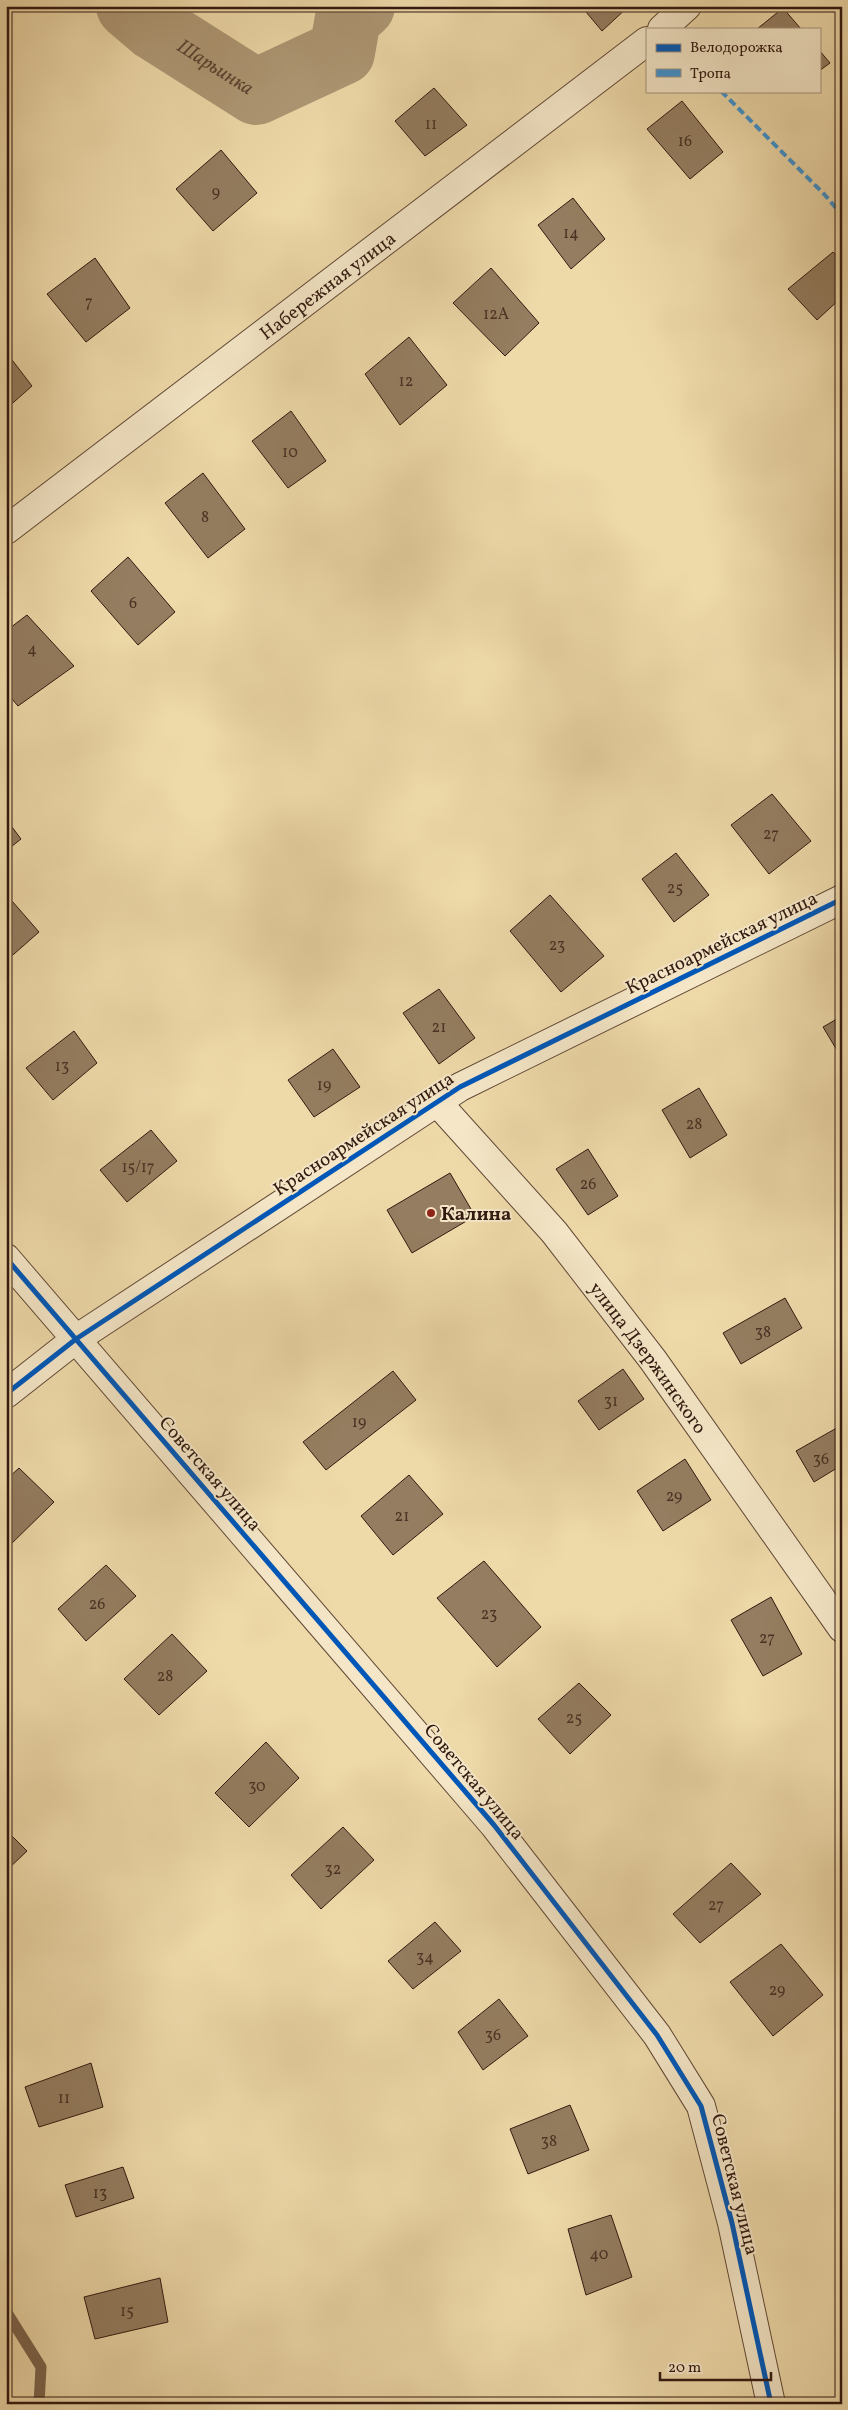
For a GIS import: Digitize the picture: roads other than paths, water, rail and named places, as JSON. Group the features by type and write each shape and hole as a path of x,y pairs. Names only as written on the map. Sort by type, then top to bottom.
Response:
{"street":[{"path":"663,28 687,6"},
{"name":"Набережная улица","path":"6,530 646,42"},
{"name":"Красноармейская улица","path":"6,1394 76,1339 460,1086 842,899"},
{"name":"улица Дзержинского","path":"437,1102 554,1232 647,1352 842,1628"},
{"name":"Советская улица","path":"6,1258 494,1825 657,2035 701,2106 732,2223 771,2404"}],"waterway":[{"name":"Шарьинка","path":"129,6 155,28 256,92 342,52 348,18 362,6"},
{"path":"6,2311 41,2367 39,2404"}],"place":[{"name":"Калина","path":"431,1213"}]}
